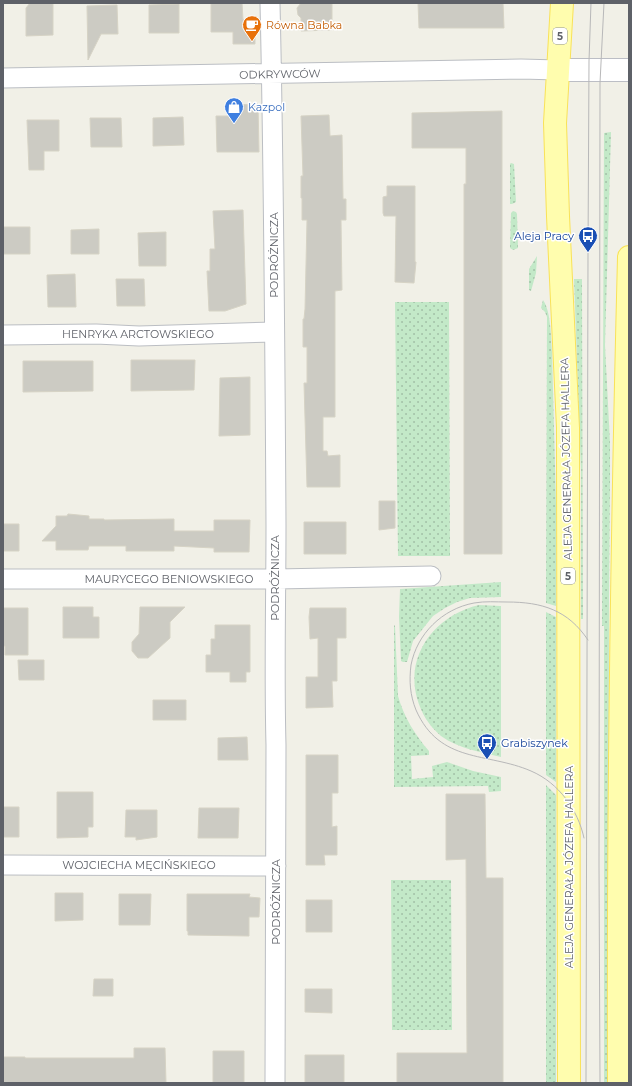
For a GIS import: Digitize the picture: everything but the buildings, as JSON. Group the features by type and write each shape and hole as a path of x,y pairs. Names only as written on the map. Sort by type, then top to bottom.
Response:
{"main road":[{"name":"ALEJA GENERAŁA JÓZEFA HALLERA","path":"562,3 555,123 568,428 569,1083"},
{"path":"622,1077 625,682 624,440 629,257"}],"street":[{"name":"PODRÓŻNICZA","path":"270,3 274,184 275,360 275,1083"},
{"name":"ODKRYWCÓW","path":"3,78 521,69 558,70"},
{"path":"558,70 629,70"},
{"name":"HENRYKA ARCTOWSKIEGO","path":"3,335 96,334 139,336 274,332"},
{"name":"MAURYCEGO BENIOWSKIEGO","path":"3,579 276,579 431,576"},
{"name":"WOJCIECHA MĘCIŃSKIEGO","path":"3,865 276,866"}],"green space":[{"path":"611,132 605,345 610,443 610,482 608,1083 604,1083 604,626 602,626 604,133"},
{"path":"510,164 514,164 516,202 510,204"},
{"path":"513,211 517,214 518,248 513,250 510,248 511,213"},
{"path":"537,256 536,273 531,291 529,290 529,269"},
{"path":"574,279 582,279 583,619 581,619 581,471"},
{"path":"543,300 548,311 552,352 556,505 556,606 546,603 547,317 541,308"},
{"path":"395,302 449,302 450,556 398,556"},
{"path":"501,582 501,597 470,598 457,602 433,616 413,641 407,662 401,661 399,617 400,589"},
{"path":"479,605 501,606 501,757 463,747 441,736 429,724 423,714 417,698 414,682 420,652 427,639 437,627 463,610"},
{"path":"546,612 556,617 556,782 546,775"},
{"path":"394,625 398,696 410,725 429,751 429,755 411,756 412,779 433,777 432,766 447,762 473,771 501,777 501,791 489,792 488,786 394,787"},
{"path":"546,785 556,795 556,1083 546,1083"},
{"path":"391,880 451,880 452,1030 392,1030"}],"tram line":[{"path":"586,1083 588,253 589,61 591,3"},
{"path":"600,1083 600,83 604,3"},
{"path":"584,838 577,817 566,798 541,776 514,765 466,754 451,748 438,740 426,727 416,710 410,688 410,677 414,654 425,633 442,617 462,606 474,603 520,602 543,606 572,621 588,640"}],"place":[{"name":"Równa Babka","path":"252,42"},
{"name":"Kazpol","path":"234,124"},
{"name":"Aleja Pracy","path":"588,253"},
{"name":"Grabiszynek","path":"487,760"}]}
